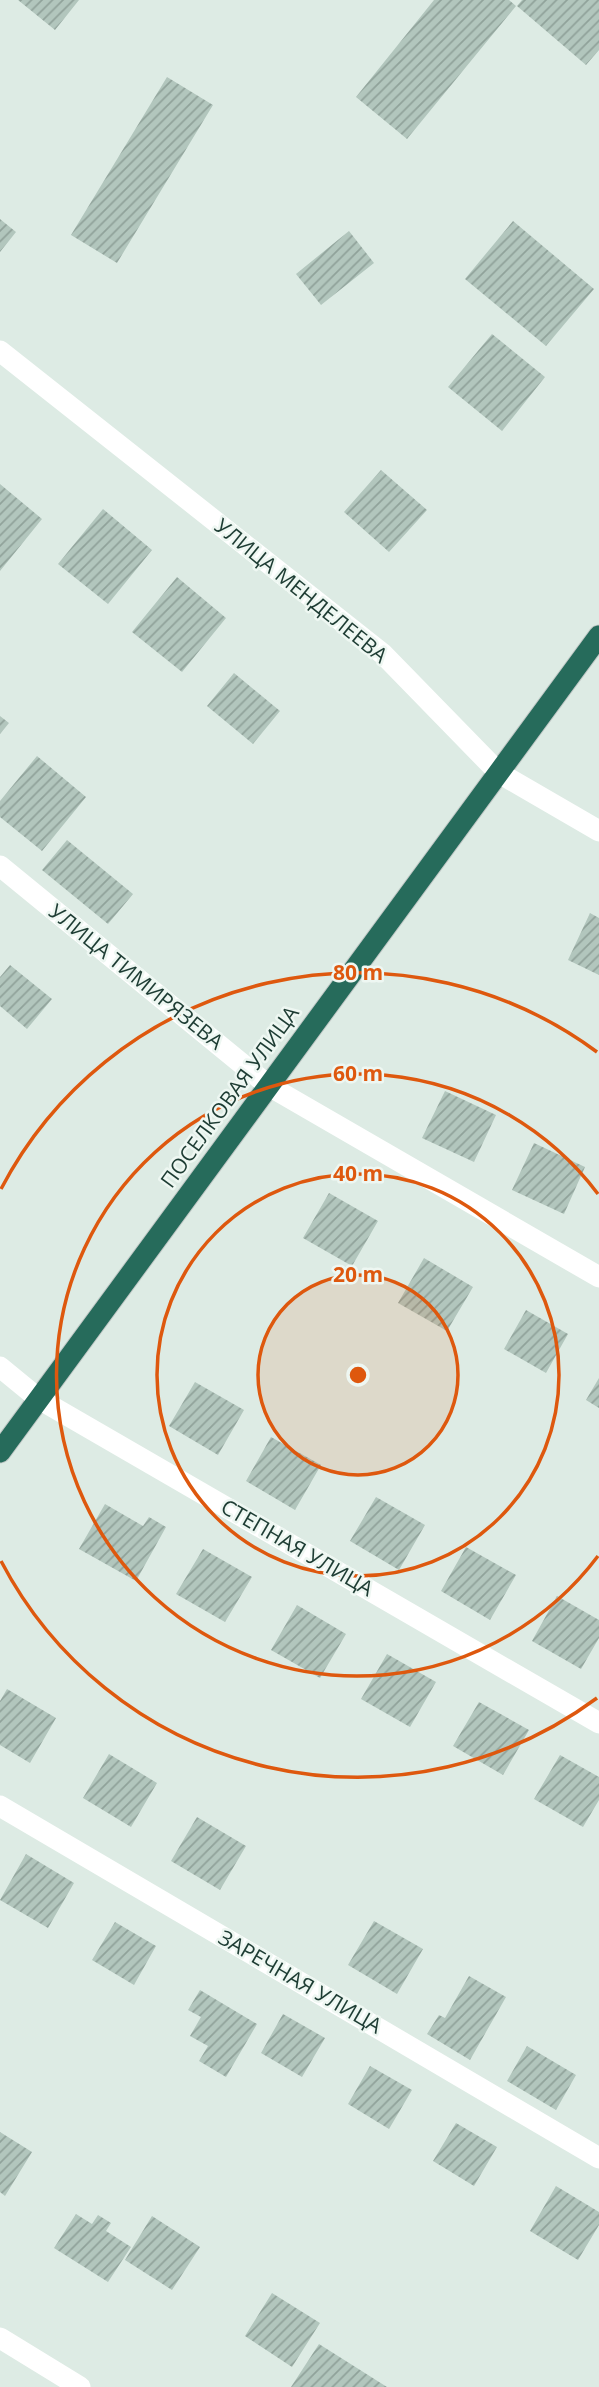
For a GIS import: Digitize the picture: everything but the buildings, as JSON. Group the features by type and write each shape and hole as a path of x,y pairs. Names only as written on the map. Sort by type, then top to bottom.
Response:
{"highway":[{"name":"ПОСЕЛКОВАЯ УЛИЦА","path":"0,1452 599,636"}],"street":[{"name":"УЛИЦА МЕНДЕЛЕЕВА","path":"0,351 383,654 499,773 599,831"},
{"name":"УЛИЦА ТИМИРЯЗЕВА","path":"0,866 269,1086 599,1277"},
{"name":"СТЕПНАЯ УЛИЦА","path":"0,1367 39,1399 599,1723"},
{"name":"ЗАРЕЧНАЯ УЛИЦА","path":"0,1806 599,2158"},
{"path":"0,2338 80,2387"}]}
